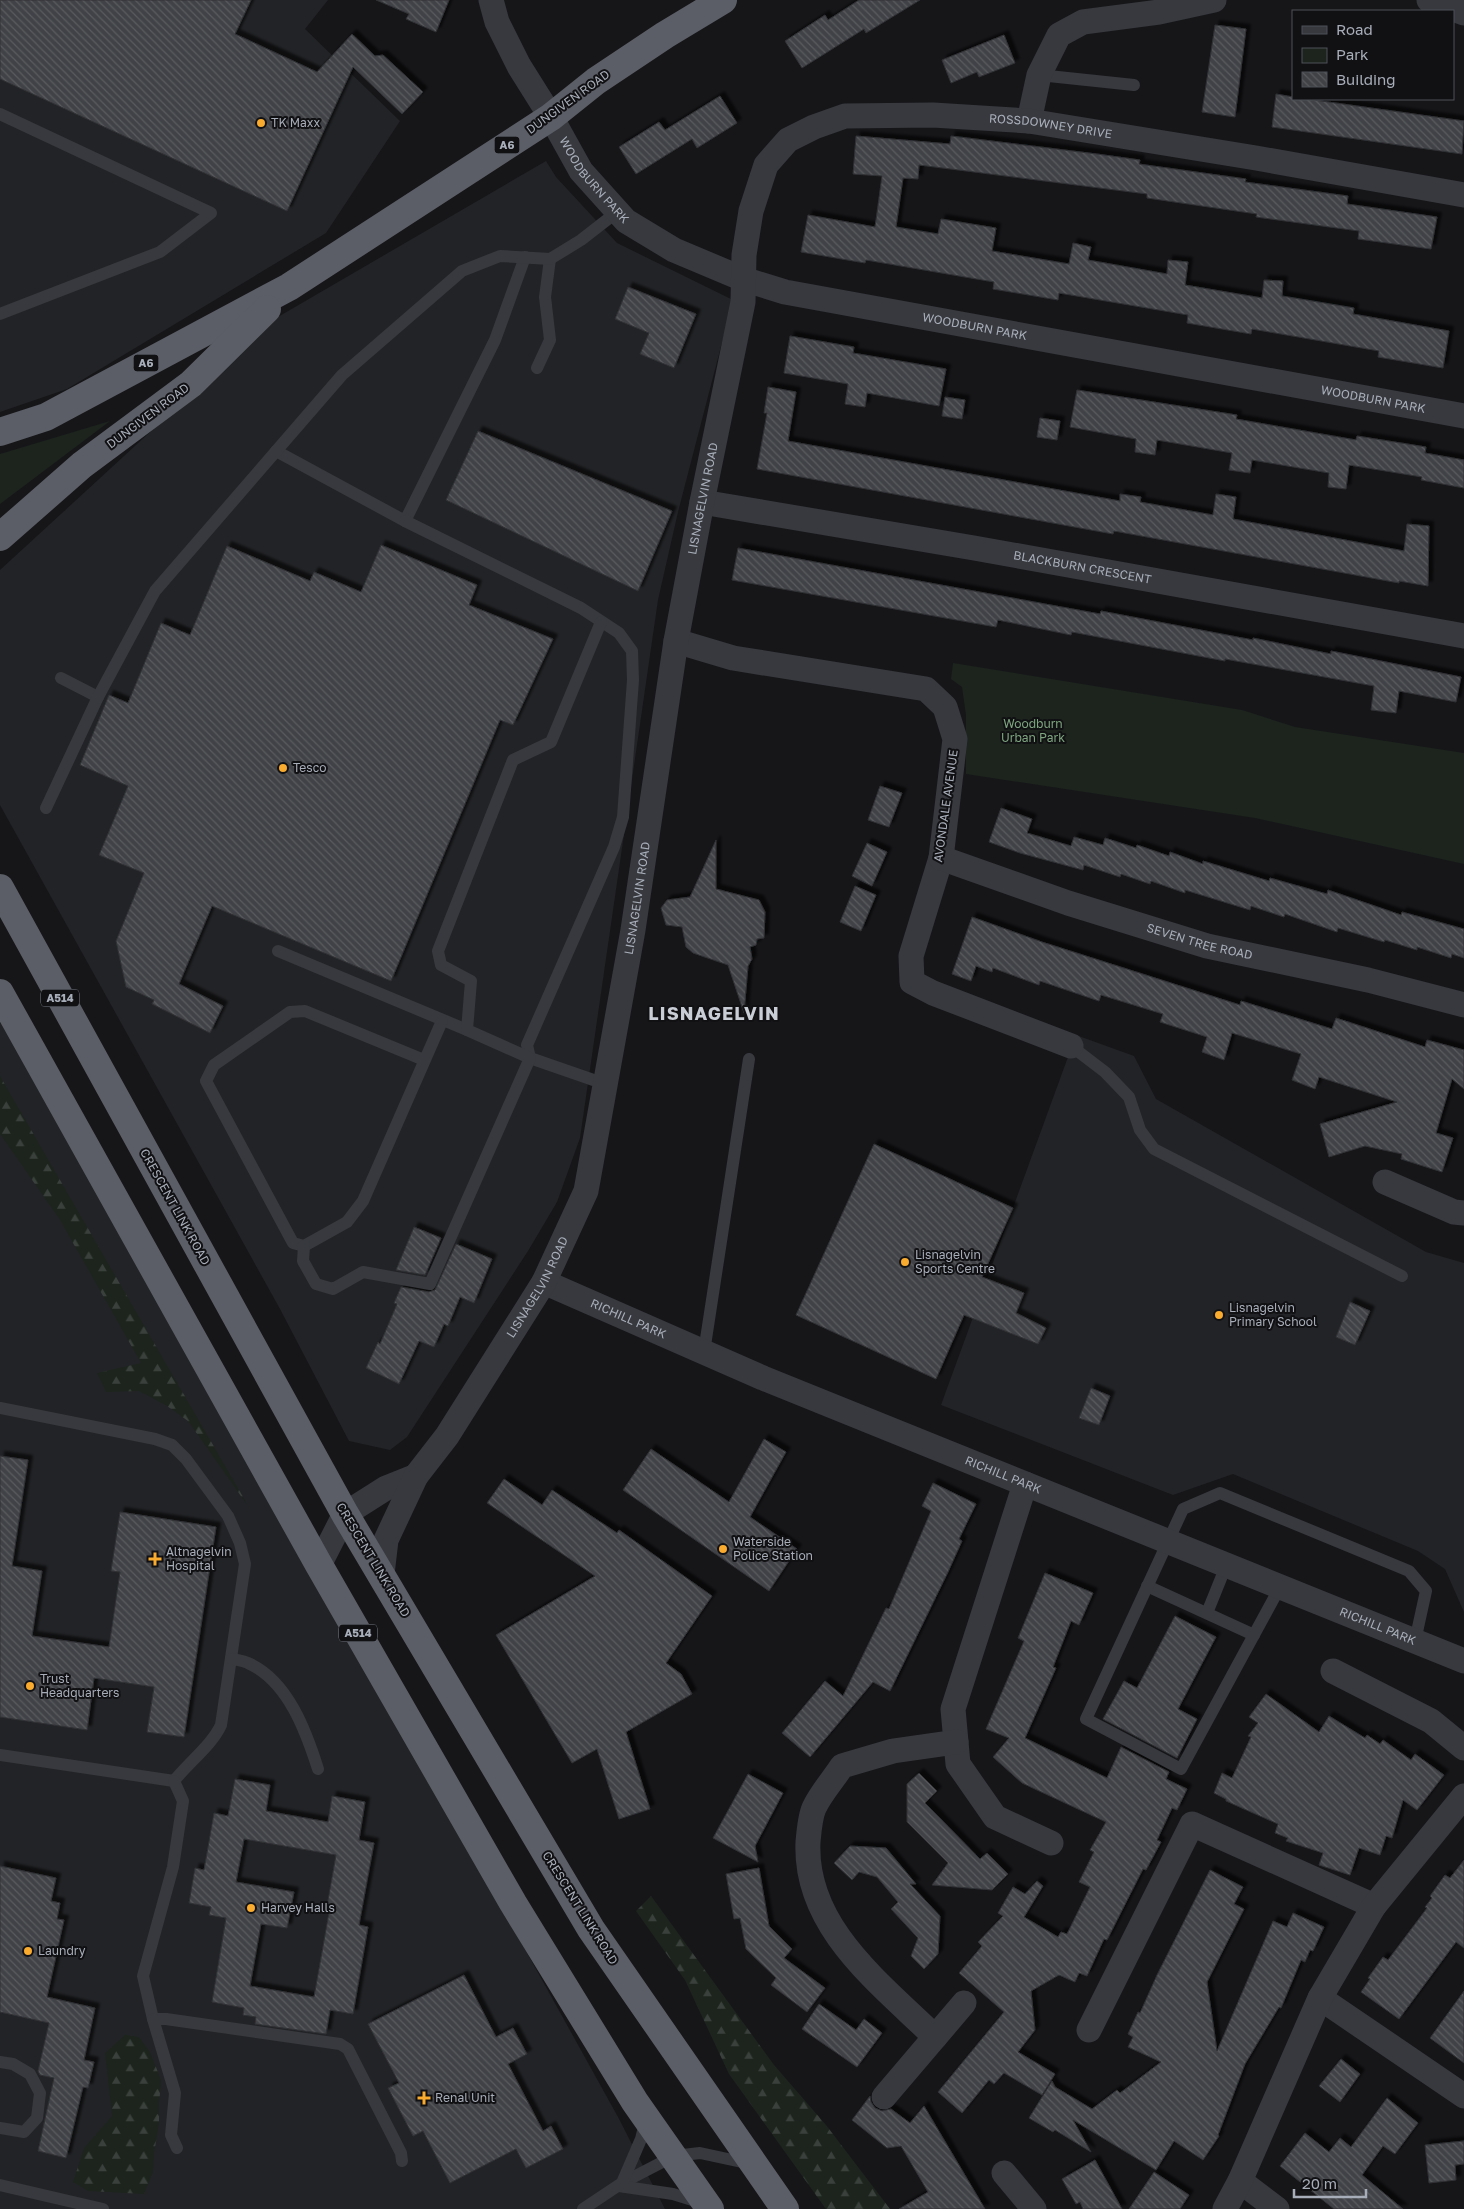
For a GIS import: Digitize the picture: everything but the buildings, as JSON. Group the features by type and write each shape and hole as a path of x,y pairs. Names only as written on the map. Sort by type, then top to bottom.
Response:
{"highway":[{"name":"DUNGIVEN ROAD","path":"0,432 46,417 289,287 551,116 596,81 665,35 723,0"},
{"name":"DUNGIVEN ROAD","path":"0,537 82,465 191,384 289,287"},
{"name":"CRESCENT LINK ROAD","path":"0,888 345,1514 591,1929 785,2209"},
{"name":"A514","path":"0,993 319,1565 513,1903 646,2119 708,2206"}],"street":[{"name":"WOODBURN PARK","path":"491,0 497,22 519,66 551,116 581,171 626,221 674,250 743,279 785,292 1464,416"},
{"path":"1029,122 1039,75 1060,35 1082,22 1158,12 1214,0"},
{"path":"1429,0 1464,14"},
{"name":"ROSSDOWNEY DRIVE","path":"743,279 744,256 751,211 766,165 788,140 814,127 845,116 933,115 1029,122 1256,158 1464,195"},
{"name":"LISNAGELVIN ROAD","path":"382,1574 386,1540 416,1476 447,1436 544,1282 586,1191 633,930 676,641 743,302 743,279"},
{"name":"BLACKBURN CRESCENT","path":"702,502 974,548 1464,636"},
{"name":"AVONDALE AVENUE","path":"676,641 733,658 926,689 945,707 955,738 941,858 911,956 912,982 1072,1046"},
{"name":"SEVEN TREE ROAD","path":"941,858 1068,903 1207,946 1368,980 1464,1005"},
{"path":"1385,1182 1454,1212 1464,1213"},
{"name":"RICHILL PARK","path":"544,1282 704,1352 1226,1566 1464,1661"},
{"path":"319,1565 345,1514 386,1488 416,1476"},
{"path":"1025,1484 953,1709 958,1764 994,1817 1051,1844"},
{"path":"1333,1671 1431,1721 1464,1748"},
{"path":"936,2037 849,1952 818,1902 807,1859 809,1833 814,1809 842,1766 893,1751 956,1742"},
{"path":"1225,2209 1240,2181 1320,1998 1374,1906 1464,1796"},
{"path":"1089,2030 1192,1824 1374,1906"},
{"path":"1320,1998 1464,2096"},
{"path":"884,2097 964,2003"},
{"path":"1004,2173 1034,2209"},
{"path":"1240,2181 1277,2209"}],"lane":[{"path":"1039,75 1134,86"},
{"path":"0,114 211,213 160,252 0,314"},
{"path":"46,808 98,697 155,591 342,375 462,271 500,256 550,259 581,240 617,212"},
{"path":"405,521 495,340 525,257"},
{"path":"537,368 550,340 545,297 550,259"},
{"path":"276,451 405,521 581,608 618,633 632,651 633,680 623,817 614,847 527,1045 530,1058 430,1284 363,1272 333,1289 316,1284 303,1261 304,1246"},
{"path":"467,1030 471,981 441,965 438,950 514,760 551,742 602,622"},
{"path":"61,678 98,697"},
{"path":"278,951 530,1058 605,1084"},
{"path":"424,1060 305,1011 290,1012 214,1065 206,1082 293,1243 304,1246 346,1222 363,1201 442,1021"},
{"path":"1072,1046 1105,1072 1128,1097 1140,1130 1154,1149 1402,1276"},
{"path":"704,1352 749,1059"},
{"path":"0,1408 156,1439 172,1445 186,1459 228,1516 240,1543 245,1564 221,1725 216,1737 189,1763 174,1781"},
{"path":"1280,1587 1181,1769 1086,1720 1182,1509 1220,1493 1409,1571 1426,1591 1415,1641"},
{"path":"1207,1613 1226,1566"},
{"path":"1147,1586 1254,1635"},
{"path":"232,1658 249,1663 266,1673 277,1685 299,1719 310,1742 318,1769"},
{"path":"0,1755 174,1781"},
{"path":"174,1781 183,1801 173,1867 144,1976 157,2040 175,2093 171,2135 177,2148"},
{"path":"153,2019 166,2018 340,2044 348,2049 401,2153 402,2161"},
{"path":"0,2062 13,2064 30,2074 40,2093 37,2118 24,2132 0,2128"},
{"path":"620,2184 641,2139 646,2119"},
{"path":"584,2209 620,2184 674,2156 700,2153 755,2165"},
{"path":"620,2184 673,2194 708,2206"},
{"path":"0,2185 103,2209"}],"shaded area":[{"path":"0,0 328,0 305,29 400,121 326,233 67,389 0,412"},
{"path":"546,161 556,177 617,243 733,300 678,512 658,600 580,1138 557,1202 528,1251 407,1437 390,1450 349,1441 280,1309 0,805 0,570 271,321"},
{"name":"Altnagelvin Hospital","path":"0,1002 618,2117 665,2209 0,2209"},
{"name":"Lisnagelvin Primary School","path":"1076,1035 1134,1056 1156,1099 1426,1252 1464,1263 1464,1612 1445,1569 1418,1551 1233,1474 1173,1495 941,1405"}],"green space":[{"path":"110,421 0,504 0,454"},
{"name":"Woodburn Urban Park","path":"953,663 1242,710 1295,727 1464,753 1464,864 1255,818 966,774 966,715 962,687 951,679"},
{"path":"0,1076 250,1509 188,1421 167,1406 139,1391 106,1392 97,1373 141,1363 60,1220 0,1134"},
{"path":"651,1896 774,2065 826,2125 890,2209 826,2209 729,2074 685,1980 636,1911"},
{"path":"125,2035 139,2037 150,2052 161,2080 159,2123 153,2172 144,2194 88,2191 73,2182 84,2148 112,2116 105,2053"}],"place":[{"name":"TK Maxx","path":"261,123"},
{"name":"Tesco","path":"283,768"},
{"name":"Lisnagelvin Sports Centre","path":"905,1262"},
{"name":"Lisnagelvin Primary School","path":"1219,1315"},
{"name":"Waterside Police Station","path":"723,1549"},
{"name":"Altnagelvin Hospital","path":"155,1559"},
{"name":"Trust Headquarters","path":"30,1686"},
{"name":"Harvey Halls","path":"251,1908"},
{"name":"Laundry","path":"28,1951"},
{"name":"Renal Unit","path":"424,2098"}],"district":[{"name":"LISNAGELVIN","path":"714,1014"}]}
